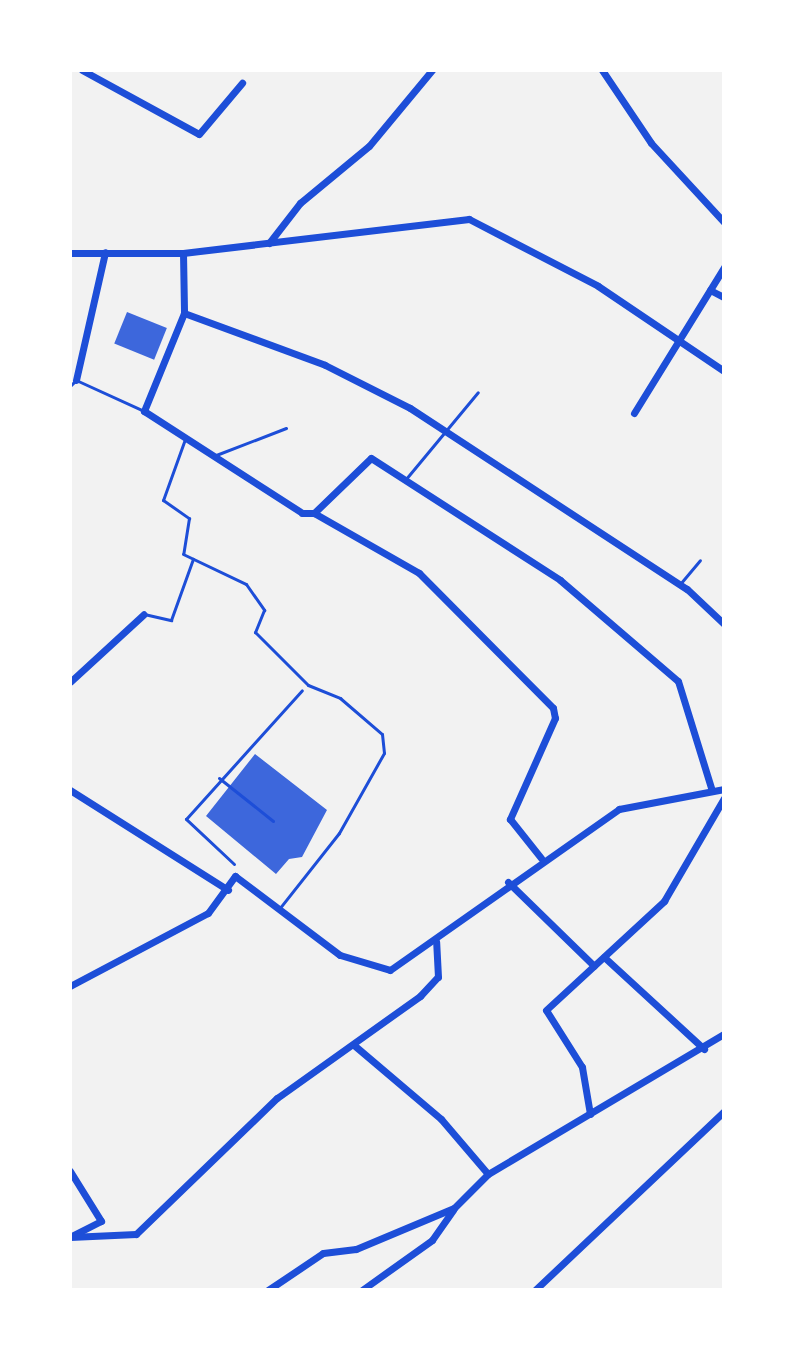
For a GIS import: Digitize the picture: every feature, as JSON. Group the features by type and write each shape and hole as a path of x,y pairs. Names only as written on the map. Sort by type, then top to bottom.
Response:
{"street":[{"path":"82,70 199,134 242,83"},
{"path":"269,243 300,203 369,146 432,70"},
{"path":"602,70 651,143 724,222"},
{"path":"70,253 183,253 469,219 598,286 724,371"},
{"path":"73,383 105,252"},
{"path":"183,253 184,313 144,411 302,513 314,513 419,573 553,708 555,718 510,819 541,858"},
{"path":"634,413 682,345 724,267"},
{"path":"710,290 724,297"},
{"path":"184,313 325,365 444,431 680,584 724,624"},
{"path":"314,513 371,458 560,580 654,655 692,708 712,791"},
{"path":"70,682 144,614"},
{"path":"70,986 208,913 228,890 235,876 340,955 390,970 436,942 541,858 619,809 724,789"},
{"path":"70,790 228,890"},
{"path":"590,1114 582,1067 546,1010 664,901 724,798"},
{"path":"508,882 594,966"},
{"path":"70,1237 136,1234 277,1098 355,1046 438,977 436,942"},
{"path":"604,957 704,1049"},
{"path":"362,1290 432,1240 454,1208 488,1174 704,1049 724,1034"},
{"path":"355,1046 441,1119 488,1174"},
{"path":"535,1290 724,1111"},
{"path":"70,1171 101,1221 70,1237"},
{"path":"268,1290 323,1253 356,1249 454,1208"}],"lane":[{"path":"73,383 144,411"},
{"path":"405,480 478,392"},
{"path":"213,457 286,428"},
{"path":"185,438 163,500 189,518 182,540 183,554 246,584 264,610 255,632 308,685 370,719 382,734 384,753 339,833 279,909"},
{"path":"144,614 171,620 193,559"},
{"path":"680,584 700,560"}],"path":[{"path":"235,876 234,861 186,819 219,778 308,685"},
{"path":"219,778 273,821"}],"building":[{"path":"127,312 167,328 154,360 114,344"},
{"path":"255,754 327,810 302,857 289,859 276,874 206,816"}]}
